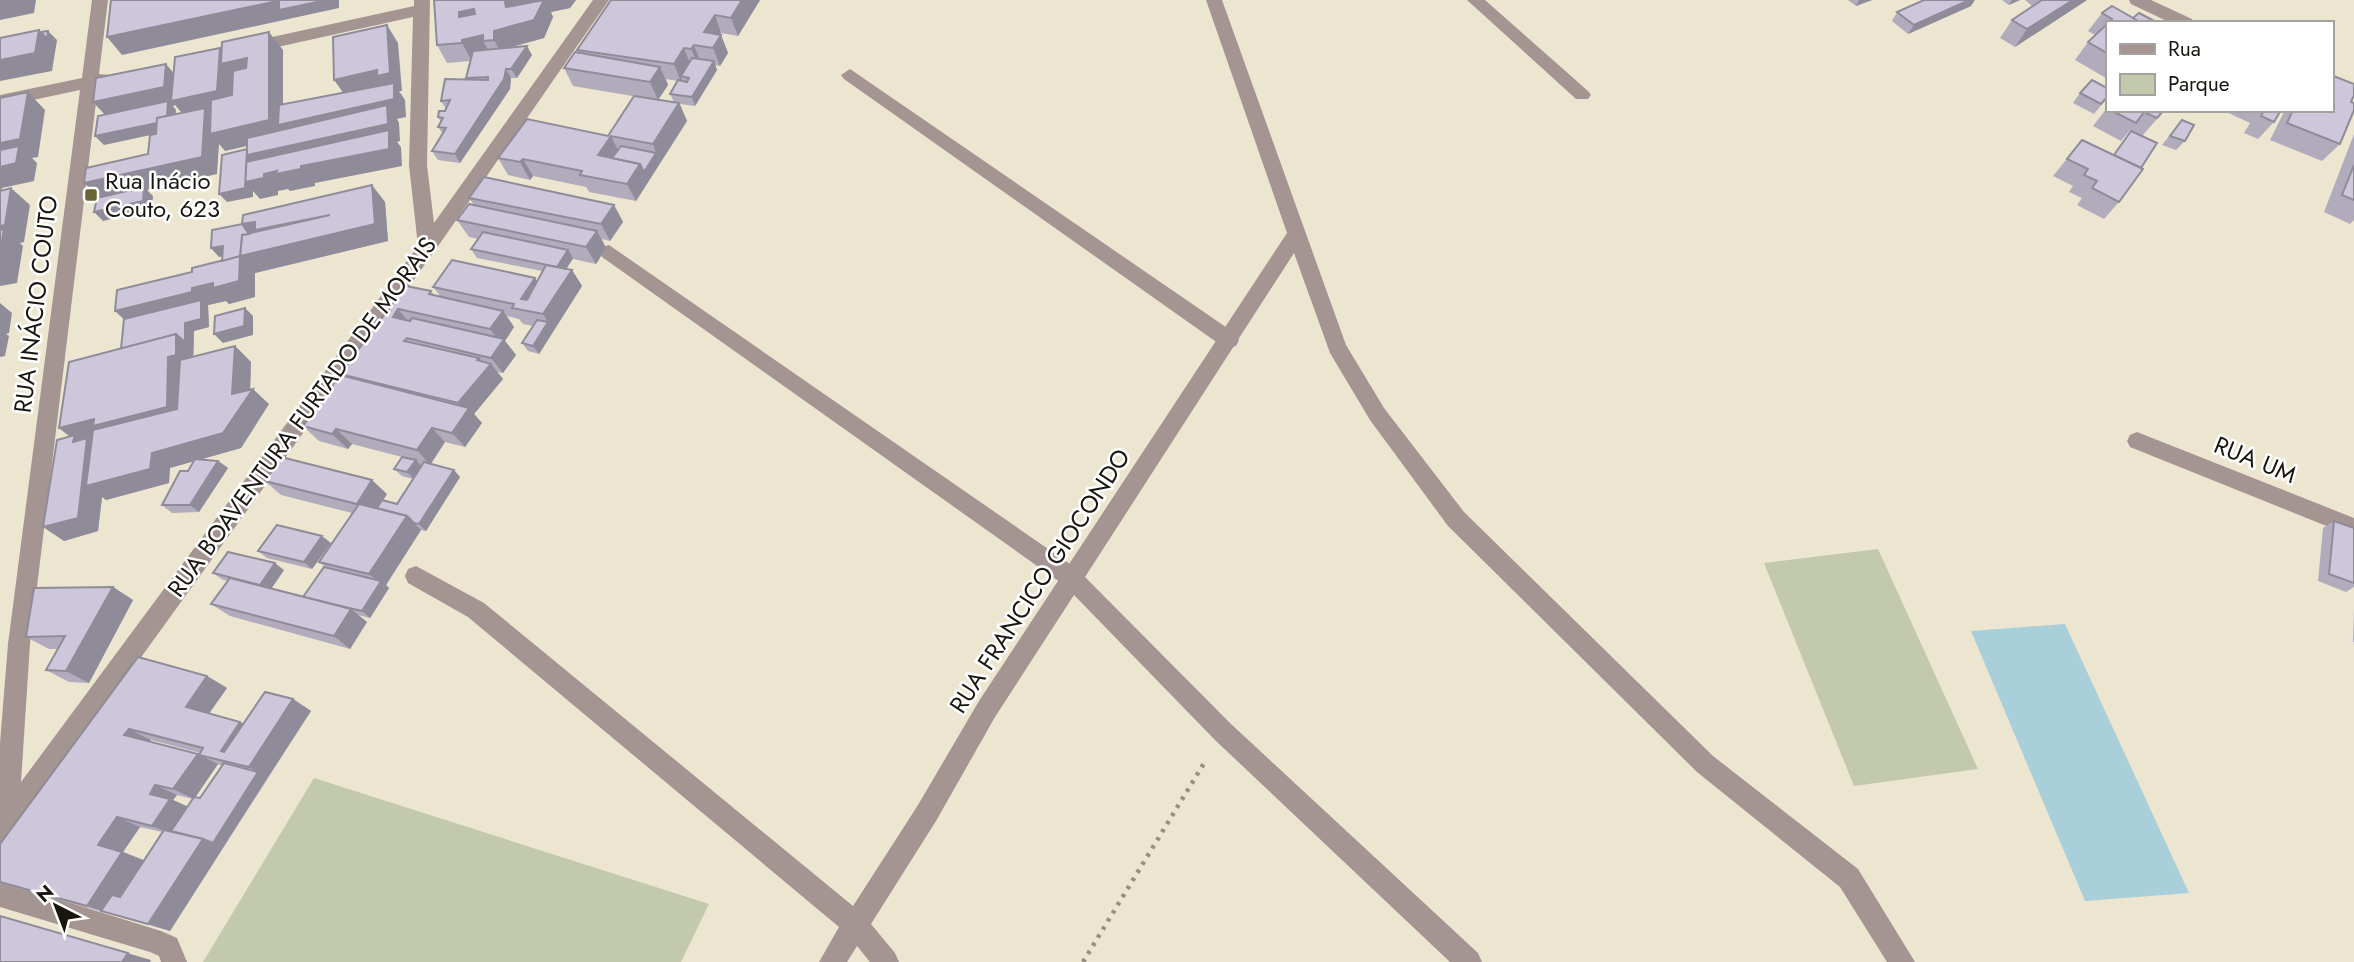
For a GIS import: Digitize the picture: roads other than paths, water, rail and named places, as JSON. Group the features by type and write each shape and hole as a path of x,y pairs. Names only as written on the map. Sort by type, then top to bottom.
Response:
{"street":[{"name":"RUA INÁCIO COUTO","path":"3,827 19,644 100,0"},
{"name":"RUA BOAVENTURA FURTADO DE MORAIS","path":"3,827 427,247 601,0"},
{"path":"1214,0 1337,347 1377,414 1456,519 1705,764 1849,878 1902,962"},
{"path":"1475,0 1582,95"},
{"path":"2137,0 2182,21"},
{"path":"237,50 423,4 418,165 427,247"},
{"path":"850,75 1228,340"},
{"path":"0,101 117,76"},
{"name":"RUA FRANCICO GIOCONDO","path":"832,962 1072,578 1298,232"},
{"path":"609,252 1072,578 1223,733 1469,962"},
{"name":"RUA UM","path":"2137,441 2354,528"},
{"path":"416,576 476,610 855,924 886,962"},
{"path":"0,894 152,940 168,947 174,962"}],"water":[{"path":"2065,624 2189,893 2085,901 1971,631"}],"place":[{"name":"Rua Inácio Couto, 623","path":"91,195"}]}
